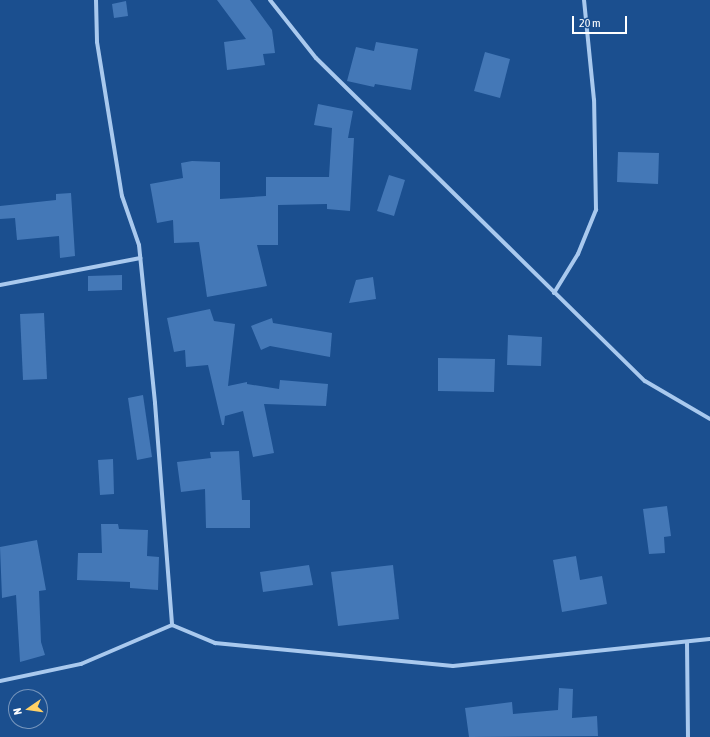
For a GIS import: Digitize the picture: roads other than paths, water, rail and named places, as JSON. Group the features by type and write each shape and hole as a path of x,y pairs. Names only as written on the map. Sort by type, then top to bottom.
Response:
{"street":[{"path":"96,0 97,42 122,196 139,245 155,403 172,625"},
{"path":"270,0 316,58 644,381 710,419"},
{"path":"554,293 578,254 596,210 594,100 584,0"},
{"path":"0,285 140,258"},
{"path":"0,681 81,664 172,625 215,643 454,666 710,639"},
{"path":"687,642 688,737"}]}
